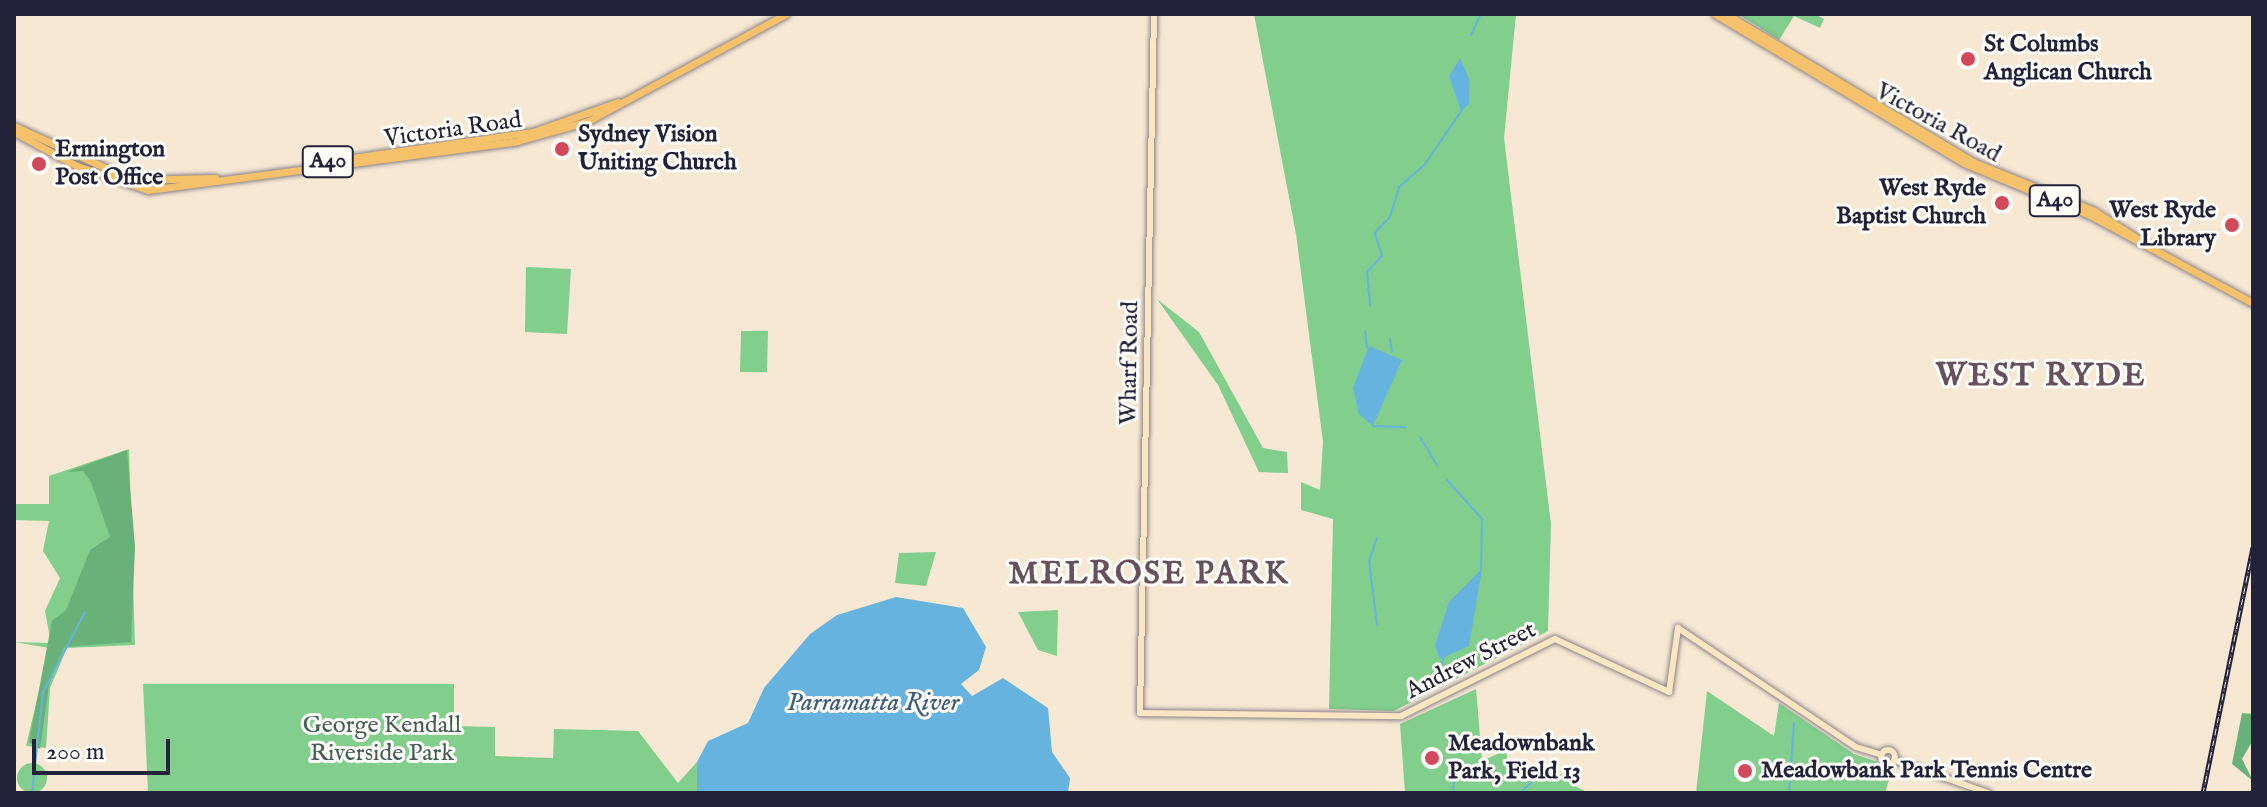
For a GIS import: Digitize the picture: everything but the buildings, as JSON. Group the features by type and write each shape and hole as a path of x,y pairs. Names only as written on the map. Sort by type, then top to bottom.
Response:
{"highway":[{"name":"Victoria Road","path":"14,129 100,168 161,184 497,139 550,128 629,97 777,14"},
{"name":"Victoria Road","path":"14,129 77,166 148,190 514,142 588,121 786,14"},
{"name":"Victoria Road","path":"1715,14 1896,119"},
{"name":"Victoria Road","path":"1726,14 1975,169 2152,248 2253,303"}],"main road":[{"name":"Wharf Road","path":"1140,713 1154,14"},
{"name":"Andrew Street","path":"1140,713 1401,716 1555,639 1668,686 1678,628 1856,747 1882,755 1890,751 1894,760 1988,793"}],"green space":[{"path":"1254,14 1516,14 1504,138 1551,524 1548,631 1394,711 1329,709 1333,519 1301,510 1301,482 1320,490 1323,442 1296,234"},
{"path":"1738,14 1815,14 1824,19 1820,28 1794,16 1779,40"},
{"path":"526,267 571,269 567,334 525,332"},
{"path":"1157,299 1199,332 1263,448 1287,452 1288,473 1259,472 1218,385"},
{"path":"741,331 768,331 767,372 740,372"},
{"path":"129,449 135,645 67,648 50,688 46,748 26,746 49,648 14,642 51,643 45,611 60,578 43,551 49,521 14,520 14,504 49,504 49,476"},
{"path":"127,450 135,547 131,642 64,647 49,685 40,749 29,742 52,621 66,610 90,550 110,537 91,482 83,471 67,472"},
{"path":"936,552 926,586 895,583 899,553"},
{"path":"1058,610 1057,656 1038,650 1018,612"},
{"name":"George Kendall Riverside Park","path":"143,684 454,684 454,726 495,727 495,756 553,758 554,729 638,731 678,783 697,762 697,793 148,793"},
{"path":"1476,689 1482,761 1506,750 1510,779 1567,774 1569,783 1589,793 1405,793 1400,724"},
{"path":"1707,691 1774,736 1779,703 1854,754 1893,767 1885,793 1696,793"},
{"path":"2242,713 2253,714 2253,740 2242,759 2253,781 2232,764"},
{"path":"32,763 43,767 47,778 43,789 32,793 21,789 17,778 21,767"}],"water":[{"path":"1460,58 1470,81 1469,104 1461,111 1449,76"},
{"path":"1369,346 1402,360 1373,426 1359,414 1353,388"},
{"path":"1482,569 1469,646 1440,659 1435,645 1449,602"},
{"name":"Parramatta River","path":"896,597 963,608 986,647 979,670 961,684 972,696 1003,678 1048,708 1052,752 1070,778 1068,793 697,793 697,762 708,741 748,723 764,688 810,634 837,615"}],"waterway":[{"path":"1471,35 1481,14"},
{"path":"1370,305 1367,272 1382,256 1375,233 1390,217 1399,187 1425,164 1462,110"},
{"path":"1365,331 1367,348"},
{"path":"1390,339 1392,352"},
{"path":"1373,426 1406,427"},
{"path":"1420,437 1437,465"},
{"path":"1447,480 1482,519 1481,570"},
{"path":"1377,538 1369,561 1377,625"},
{"path":"32,793 43,692 85,612"},
{"path":"1438,675 1444,657"},
{"path":"1789,793 1794,723"},
{"path":"1453,793 1454,778"},
{"path":"1520,793 1534,780"}],"railway":[{"path":"2203,793 2253,547"}],"place":[{"name":"St Columbs Anglican Church","path":"1968,59"},
{"name":"Sydney Vision Uniting Church","path":"562,149"},
{"name":"Ermington Post Office","path":"39,164"},
{"name":"West Ryde Baptist Church","path":"2002,203"},
{"name":"West Ryde Library","path":"2232,225"},
{"name":"Meadownbank Park, Field 13","path":"1432,758"},
{"name":"Meadowbank Park Tennis Centre","path":"1745,771"}],"district":[{"name":"WEST RYDE","path":"2041,377"},
{"name":"MELROSE PARK","path":"1149,575"}]}
